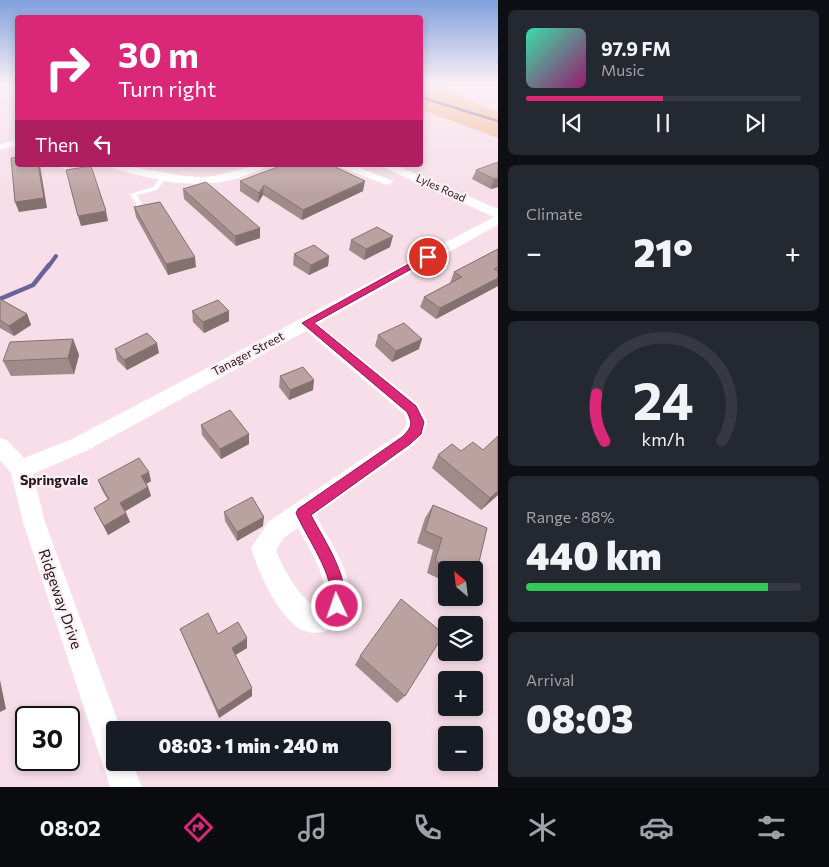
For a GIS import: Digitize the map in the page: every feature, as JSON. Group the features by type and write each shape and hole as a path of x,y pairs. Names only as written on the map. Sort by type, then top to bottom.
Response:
{"street":[{"path":"0,147 15,143"},
{"path":"122,167 164,177 224,179 257,167"},
{"path":"347,167 388,181"},
{"name":"Lyles Road","path":"389,167 432,183 498,214"},
{"name":"Tanager Street","path":"22,469 79,445 498,220"},
{"path":"302,513 406,440 417,430 418,422 411,409 307,323"},
{"path":"0,446 22,469"},
{"name":"Ridgeway Drive","path":"22,469 34,522 106,730"},
{"path":"120,771 126,787"}],"lane":[{"path":"63,167 72,172"},
{"path":"142,211 133,194 160,187 164,177"}],"shaded area":[{"path":"452,121 498,121 498,138"}],"building":[{"path":"15,157 15,167 38,167 44,198 15,202 11,158"},
{"path":"498,162 498,178 494,179 476,170"},
{"path":"91,167 106,211 78,216 66,170"},
{"path":"278,167 335,167 365,181 303,210 264,185 259,193 240,181"},
{"path":"206,182 260,228 235,236 183,189"},
{"path":"160,202 195,257 166,264 134,207"},
{"path":"377,227 393,236 366,249 351,240"},
{"path":"314,245 329,256 311,265 294,254"},
{"path":"498,249 498,267 494,269 498,271 498,278 440,308 424,297 462,277 454,272"},
{"path":"0,299 27,314 9,326 0,320"},
{"path":"218,300 229,311 203,322 192,311"},
{"path":"404,323 422,339 396,351 378,335"},
{"path":"147,333 157,343 124,360 115,349"},
{"path":"73,339 68,358 3,361 10,342"},
{"path":"303,367 314,380 290,390 280,376"},
{"path":"230,410 249,434 220,449 201,425"},
{"path":"498,436 498,491 490,498 438,455 452,444 461,451 473,442 483,450"},
{"path":"139,458 149,472 141,476 148,487 120,503 126,513 104,526 94,508 109,499 98,480"},
{"path":"252,497 264,517 237,532 224,512"},
{"path":"433,505 487,528 479,561 435,561 442,538 425,531"},
{"path":"401,599 438,629 438,644 405,696 360,656"},
{"path":"208,613 218,634 238,622 247,638 232,648 252,688 218,711 180,629"}],"waterway":[{"path":"48,267 56,256"},
{"path":"0,299 33,285 49,265"}],"district":[{"name":"Springvale","path":"54,480"}],"route":[{"path":"337,606 338,588 327,560 302,513 406,440 417,430 418,422 416,414 411,409 307,323 428,257"}]}
